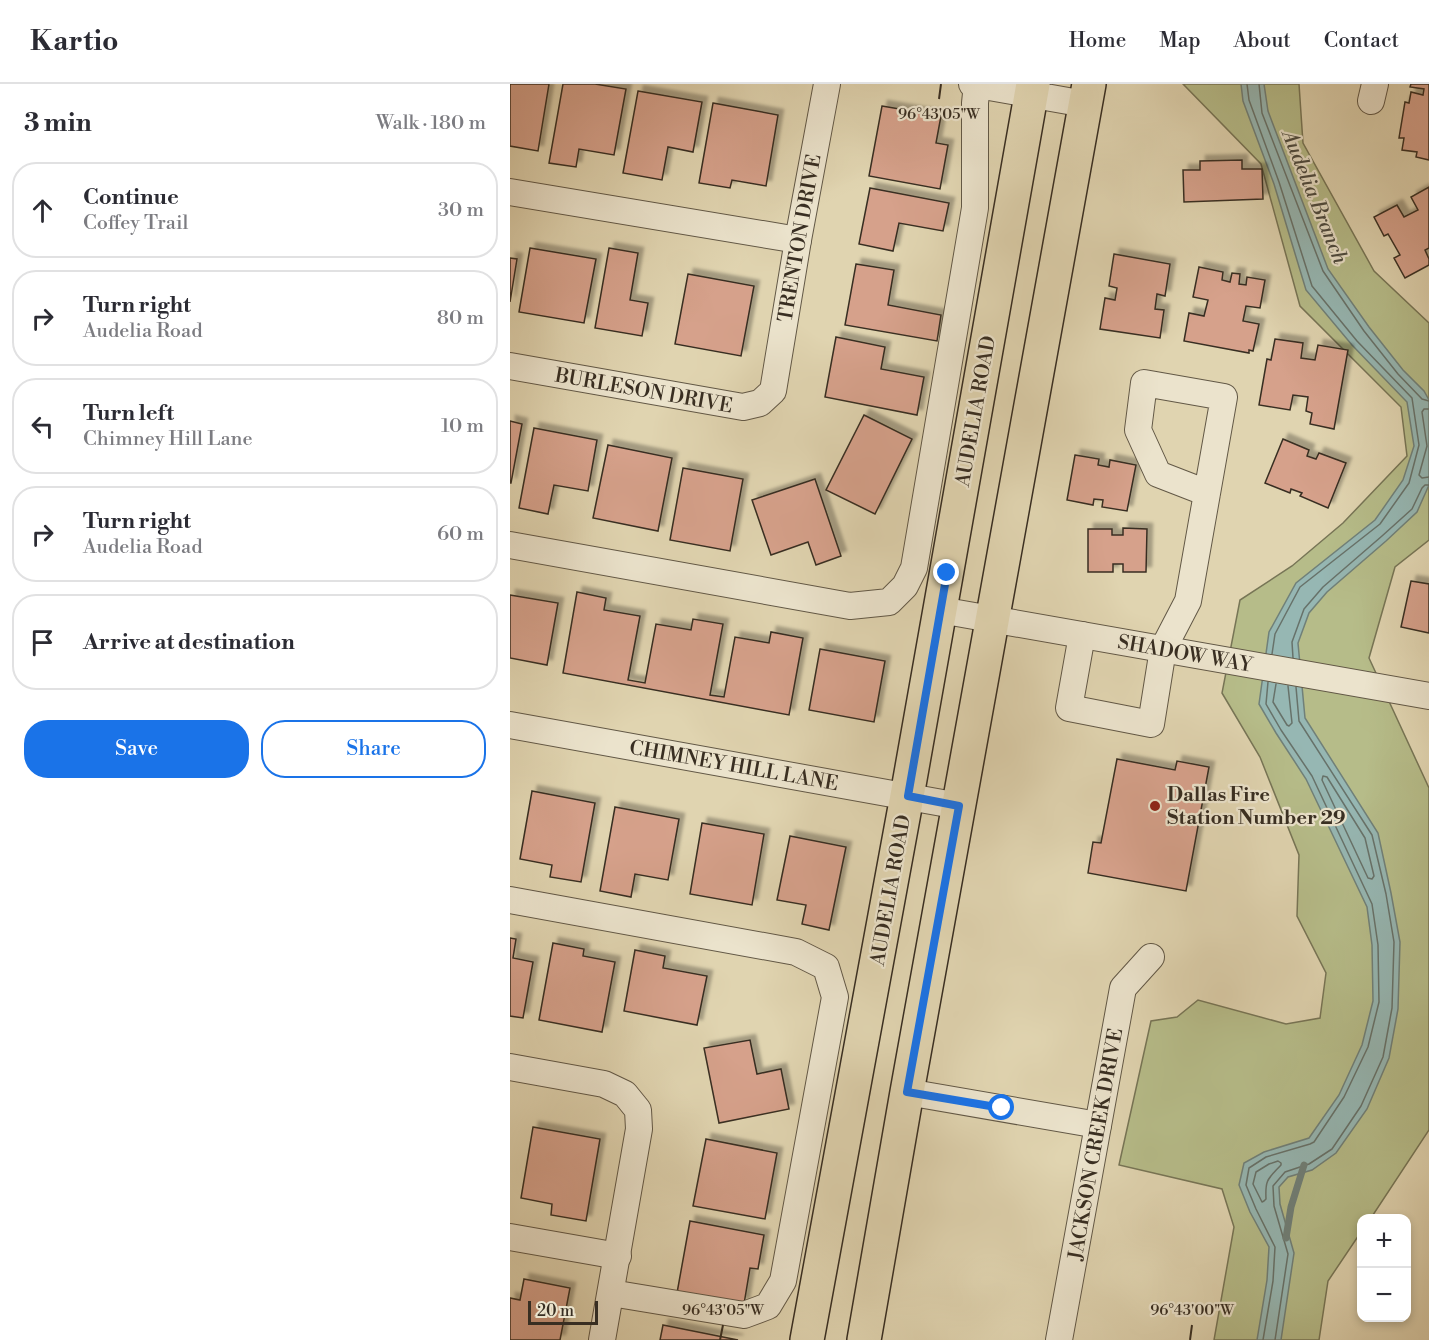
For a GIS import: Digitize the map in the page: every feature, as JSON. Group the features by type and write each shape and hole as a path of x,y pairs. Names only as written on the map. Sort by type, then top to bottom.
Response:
{"main road":[{"name":"AUDELIA ROAD","path":"807,1340 908,796 1032,89"},
{"path":"864,1340 1087,94"}],"street":[{"name":"TRENTON DRIVE","path":"773,391 827,84"},
{"path":"510,545 850,606 889,602 905,586 914,568 975,208 975,84 1087,94"},
{"path":"510,192 798,240"},
{"name":"BURLESON DRIVE","path":"510,366 743,407 760,403 773,391"},
{"path":"1082,635 1069,708 1151,724 1163,649 1188,601 1224,397 1144,383 1138,430 1158,474 1207,493"},
{"name":"SHADOW WAY","path":"940,610 1429,696"},
{"name":"CHIMNEY HILL LANE","path":"510,725 959,806"},
{"path":"510,900 796,952 826,967 835,997 783,1281 768,1306 744,1315 611,1293"},
{"name":"JACKSON CREEK DRIVE","path":"1059,1340 1124,988 1151,957"},
{"path":"510,1067 604,1084 625,1094 638,1110 639,1129 602,1340"},
{"path":"907,1092 1098,1125"},
{"path":"510,1237 618,1256"}],"green space":[{"path":"1183,84 1299,84 1303,143 1374,271 1429,323 1429,540 1395,567 1369,658 1429,788 1429,1130 1374,1214 1357,1214 1357,1238 1328,1281 1319,1340 1214,1340 1234,1227 1222,1189 1119,1165 1151,1021 1177,1017 1198,1000 1286,1024 1320,1018 1326,973 1297,916 1299,855 1260,757 1222,693 1240,600 1292,566 1343,523 1407,456 1401,407 1300,306 1261,164"}],"water":[{"path":"1241,84 1264,84 1268,111 1328,269 1369,327 1403,370 1424,391 1429,400 1429,485 1417,512 1327,592 1309,613 1298,643 1305,718 1378,833 1400,942 1398,1009 1389,1058 1367,1109 1336,1153 1312,1170 1288,1177 1279,1187 1280,1204 1294,1253 1281,1340 1257,1340 1267,1280 1269,1247 1250,1212 1239,1185 1244,1163 1264,1152 1309,1138 1339,1095 1362,1045 1373,1001 1372,945 1367,907 1306,779 1259,704 1269,632 1296,583 1375,520 1403,480 1414,446 1407,402 1352,345 1306,290 1274,184 1243,101"}],"building":[{"path":"510,84 549,84 538,151 510,146"},
{"path":"563,84 595,84 626,89 614,155 579,149 576,167 549,163"},
{"path":"1411,84 1429,84 1429,160 1416,157 1417,152 1402,150 1404,138 1399,138 1405,102 1409,103 1411,92 1423,95 1424,89 1410,87"},
{"path":"638,91 702,102 693,152 668,147 662,180 623,173"},
{"path":"713,103 778,115 766,186 732,180 730,188 699,183"},
{"path":"882,106 941,116 936,143 948,145 940,189 869,176"},
{"path":"1242,160 1242,169 1262,169 1263,199 1184,202 1183,170 1200,170 1200,161"},
{"path":"1429,187 1429,248 1425,250 1429,265 1405,278 1394,258 1400,255 1388,234 1384,236 1374,217 1397,205 1404,217 1418,210 1411,197"},
{"path":"870,188 949,203 943,231 899,223 893,251 859,244"},
{"path":"530,248 596,259 584,323 519,312"},
{"path":"609,248 638,253 630,300 648,303 642,336 595,328"},
{"path":"1114,254 1170,264 1165,296 1157,294 1155,309 1164,310 1160,338 1100,329 1105,298 1115,300 1117,288 1109,286"},
{"path":"510,258 517,259 510,302"},
{"path":"856,264 894,270 888,305 941,315 937,341 845,325"},
{"path":"1199,267 1223,272 1222,280 1230,282 1232,273 1240,274 1239,284 1246,285 1247,277 1265,280 1260,308 1246,306 1243,321 1259,324 1253,351 1249,350 1249,353 1184,341 1189,313 1204,316 1208,300 1193,297"},
{"path":"688,274 754,286 741,356 675,344"},
{"path":"836,337 885,347 881,369 924,377 917,415 825,397"},
{"path":"1275,339 1303,343 1301,358 1315,360 1318,345 1348,350 1334,429 1310,424 1312,413 1306,411 1308,397 1293,395 1290,410 1259,405 1267,359 1271,360"},
{"path":"864,415 912,439 875,514 826,490"},
{"path":"510,421 522,424 511,483 510,483"},
{"path":"534,428 597,440 588,491 554,485 548,514 519,508"},
{"path":"1283,439 1309,450 1307,456 1316,459 1319,453 1346,463 1328,508 1300,496 1302,493 1291,489 1290,493 1265,483"},
{"path":"608,445 672,458 658,531 593,518"},
{"path":"1075,455 1099,459 1098,465 1109,467 1110,460 1136,465 1127,511 1102,507 1103,500 1094,499 1093,505 1067,500"},
{"path":"683,468 743,479 730,551 670,540"},
{"path":"815,479 841,556 816,565 808,542 771,555 752,500"},
{"path":"1123,528 1147,529 1146,572 1123,572 1123,564 1113,564 1113,572 1088,572 1088,529 1112,529 1112,535 1123,535"},
{"path":"1411,581 1429,584 1429,633 1401,627"},
{"path":"577,592 606,598 604,610 640,616 628,680 645,683 656,624 691,630 693,619 723,624 710,695 724,697 735,637 769,643 771,632 803,638 789,715 563,673"},
{"path":"510,595 558,603 547,665 510,658"},
{"path":"820,649 885,661 874,722 809,710"},
{"name":"Dallas Fire Station Number 29","path":"1117,759 1175,770 1177,761 1209,767 1186,891 1088,873 1093,842 1101,843"},
{"path":"532,791 595,803 581,882 550,877 552,865 520,859"},
{"path":"615,807 679,819 668,880 635,874 631,897 600,891"},
{"path":"702,823 764,834 752,905 690,894"},
{"path":"790,836 846,847 829,930 802,924 806,905 777,900"},
{"path":"510,938 516,939 513,958 533,962 523,1018 510,1016"},
{"path":"553,943 584,949 583,956 615,962 602,1032 539,1020"},
{"path":"635,950 665,956 663,968 707,976 697,1025 624,1011"},
{"path":"750,1040 757,1074 781,1069 789,1109 719,1123 704,1048"},
{"path":"533,1127 600,1139 586,1221 551,1215 552,1204 521,1198"},
{"path":"706,1139 777,1153 765,1219 693,1206"},
{"path":"690,1221 764,1235 758,1269 750,1268 744,1304 677,1293"},
{"path":"524,1279 570,1288 560,1340 510,1340 510,1298 520,1300"},
{"path":"663,1325 738,1340 660,1340"}],"waterway":[{"name":"Audelia Branch","path":"1286,1238 1291,1207 1304,1165"}],"place":[{"name":"Dallas Fire Station Number 29","path":"1155,806"}],"route":[{"path":"947,573 908,796 959,806 907,1092 1002,1108"}]}
